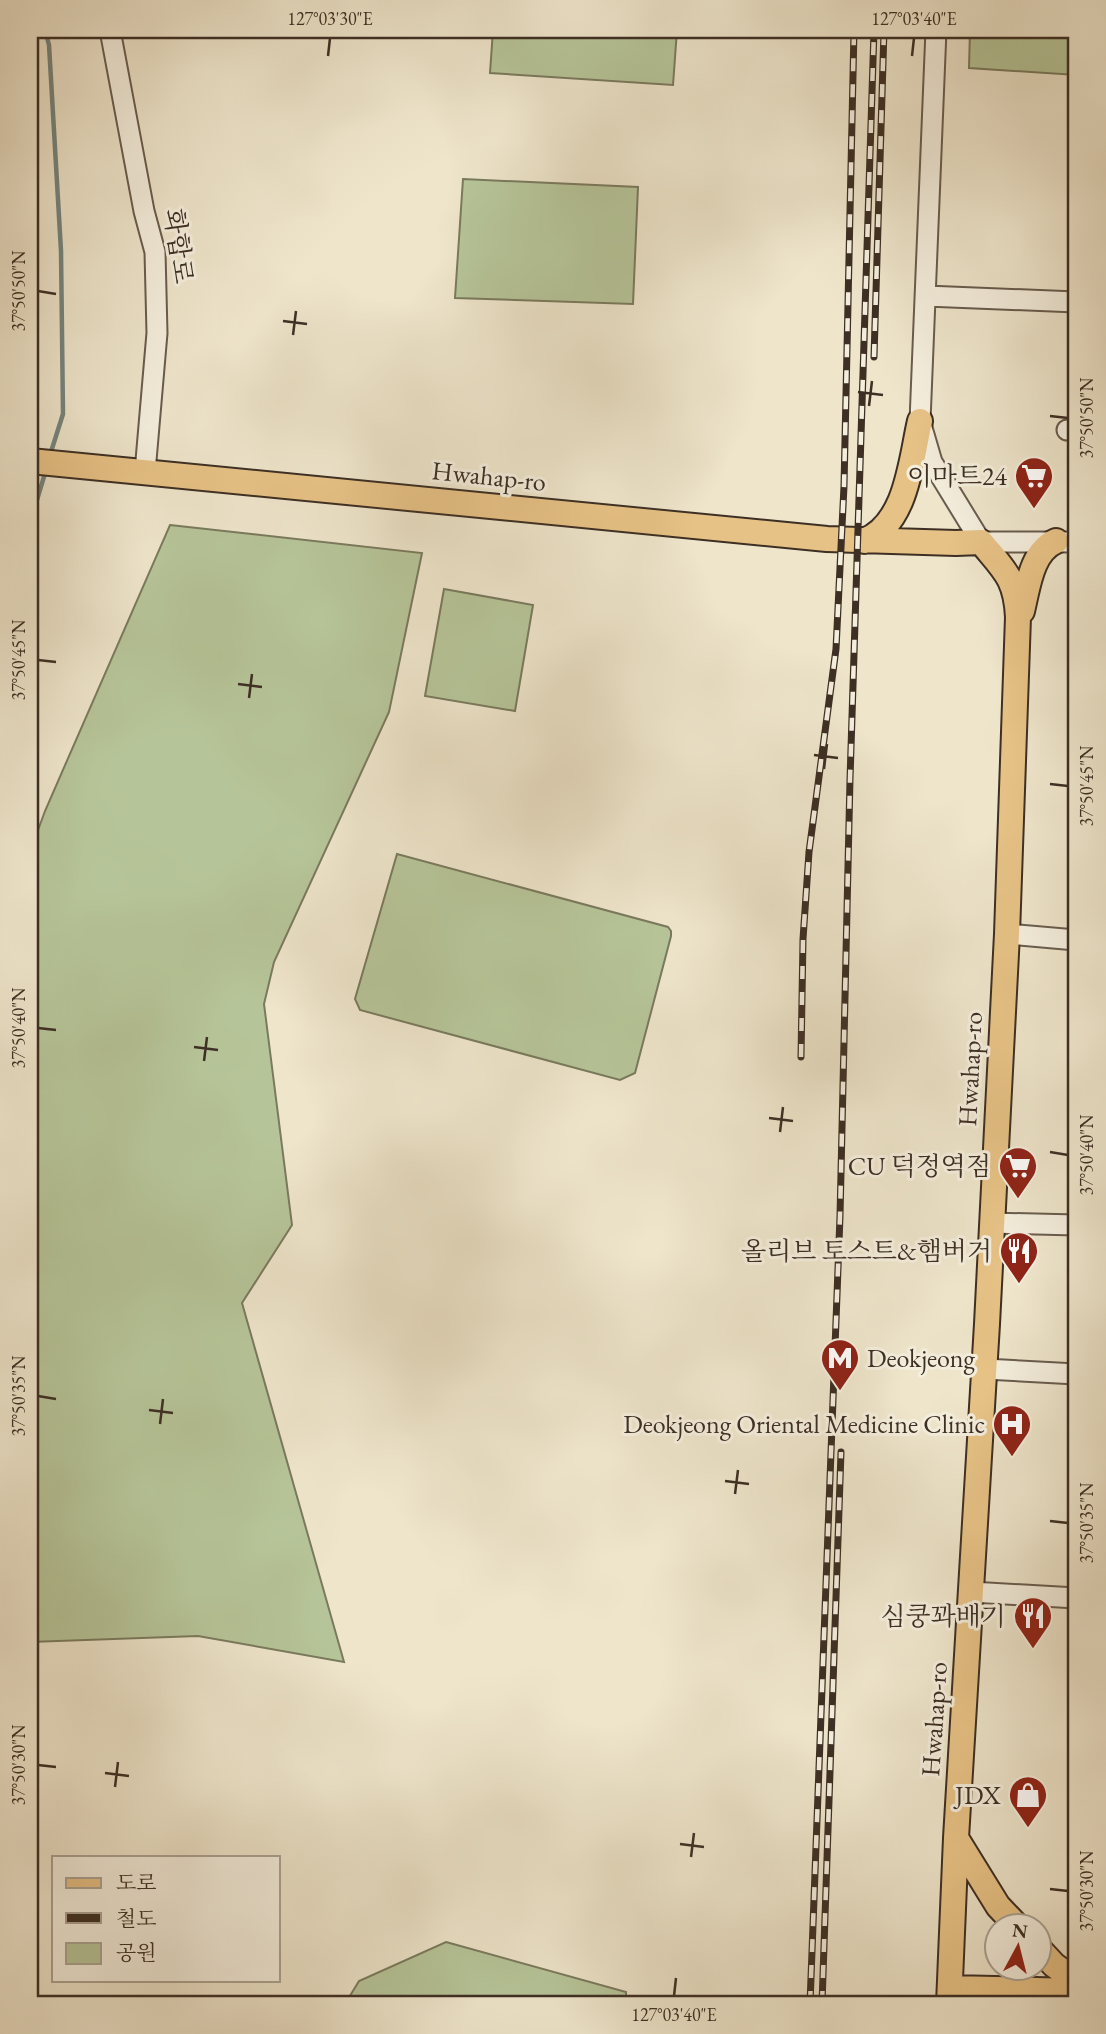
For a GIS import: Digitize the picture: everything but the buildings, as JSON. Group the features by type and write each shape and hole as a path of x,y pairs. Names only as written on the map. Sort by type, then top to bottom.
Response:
{"main road":[{"path":"920,421 907,479 896,510 874,541 981,541"},
{"name":"Hwahap-ro","path":"30,461 827,539 874,541"},
{"name":"Hwahap-ro","path":"981,541 1012,581 1017,595 1017,629 1007,934 985,1368 956,1838 950,1996 1076,1991"},
{"path":"1017,629 1037,557 1043,548 1056,541"},
{"path":"956,1838 1004,1912"},
{"path":"1054,1965 1076,1981"},
{"path":"1071,2004 1076,2001"}],"street":[{"name":"화합로","path":"110,30 144,211 155,252 158,334 145,472"},
{"path":"936,30 920,421 932,462 981,541 1056,541"},
{"path":"926,296 1076,302"},
{"path":"1007,934 1076,940"},
{"path":"991,1223 1076,1225"},
{"path":"985,1368 1076,1374"},
{"path":"971,1592 1076,1598"}],"green space":[{"path":"493,30 677,30 673,85 490,73"},
{"path":"970,30 1076,30 1076,75 969,68"},
{"path":"463,179 638,187 633,304 455,298"},
{"path":"170,525 422,553 389,712 274,962 264,1004 292,1225 242,1303 344,1662 198,1636 30,1642 30,852 45,811"},
{"path":"444,589 533,605 515,711 425,696"},
{"path":"397,854 668,927 671,936 635,1073 620,1080 360,1010 355,999"},
{"path":"446,1942 626,1992 626,2004 345,2004 359,1981"}],"waterway":[{"path":"45,30 49,45 61,251 63,414 50,455"},
{"path":"30,523 46,470"}],"railway":[{"path":"801,1057 803,939 809,852 836,649 844,486 854,30"},
{"path":"810,2004 840,1216 850,779 874,30"},
{"path":"874,357 884,30"},
{"path":"822,2004 841,1452"}],"place":[{"name":"이마트24","path":"1034,510"},
{"name":"CU 덕정역점","path":"1018,1200"},
{"name":"올리브 토스트&햄버거","path":"1019,1285"},
{"name":"Deokjeong","path":"840,1392"},
{"name":"Deokjeong Oriental Medicine Clinic","path":"1012,1458"},
{"name":"심쿵꽈배기","path":"1033,1650"},
{"name":"JDX","path":"1028,1829"}]}
